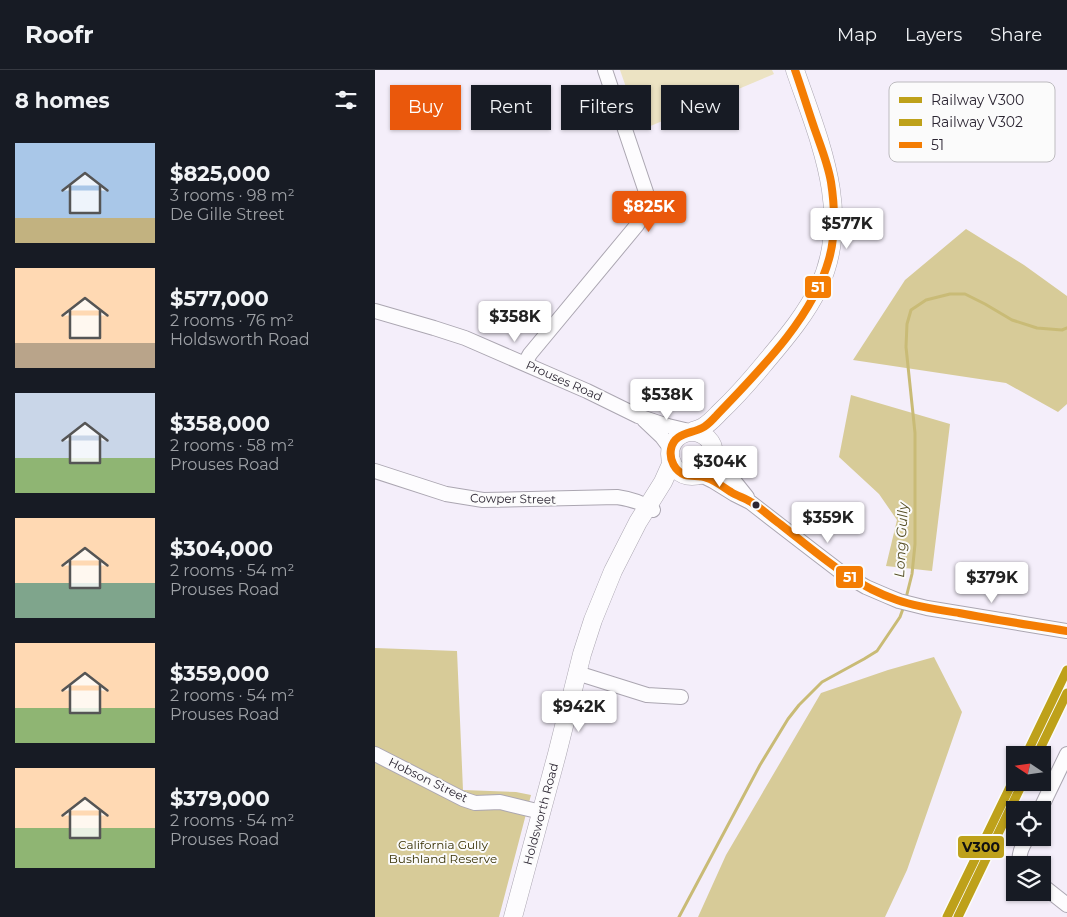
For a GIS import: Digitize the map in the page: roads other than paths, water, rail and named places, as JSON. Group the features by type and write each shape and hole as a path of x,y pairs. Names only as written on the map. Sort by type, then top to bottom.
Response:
{"main road":[{"path":"734,400 721,427 713,463 709,469 694,476 679,472 671,455 673,442 683,433 703,427 734,400 803,315 825,273 831,249 834,213 830,180 821,146 795,70"},
{"path":"691,431 700,432 707,436 712,442 715,453"},
{"name":"Holdsworth Road","path":"513,917 577,673 593,620 606,586 663,482 671,455"},
{"name":"Holdsworth Road","path":"650,508 694,476"}],"street":[{"path":"525,363 536,347 641,220 645,209 646,192 605,70"},
{"name":"Prouses Road","path":"375,311 459,336 587,390 638,416 691,431"},
{"name":"Prouses Road","path":"638,416 662,436 671,455"},
{"path":"715,453 750,502"},
{"name":"Cowper Street","path":"375,471 446,494 468,499 494,501 617,498 634,500 650,508"},
{"path":"694,476 713,480 750,502 842,573 866,587 905,602 947,612 1067,631"},
{"path":"577,673 647,695 681,697"},
{"name":"Hobson Street","path":"375,754 463,800 500,802 541,812"},
{"path":"1044,801 1067,754"},
{"path":"1051,892 1067,905"}],"waterway":[{"name":"Long Gully","path":"906,598 912,574 915,544 915,433 906,347 907,324 911,310 926,300 950,294 965,294 1012,320 1037,328 1062,330 1067,328"},
{"name":"Long Gully","path":"679,917 760,765 788,719 822,682 877,651 900,617 904,606"}],"rail line":[{"name":"V300","path":"1030,746 1067,670"},
{"name":"V302","path":"1041,746 1067,693"},
{"name":"V300","path":"947,917 1008,791"},
{"name":"V302","path":"958,917 1019,791"}],"park label":[{"name":"California Gully Bushland Reserve","path":"443,852"}]}
